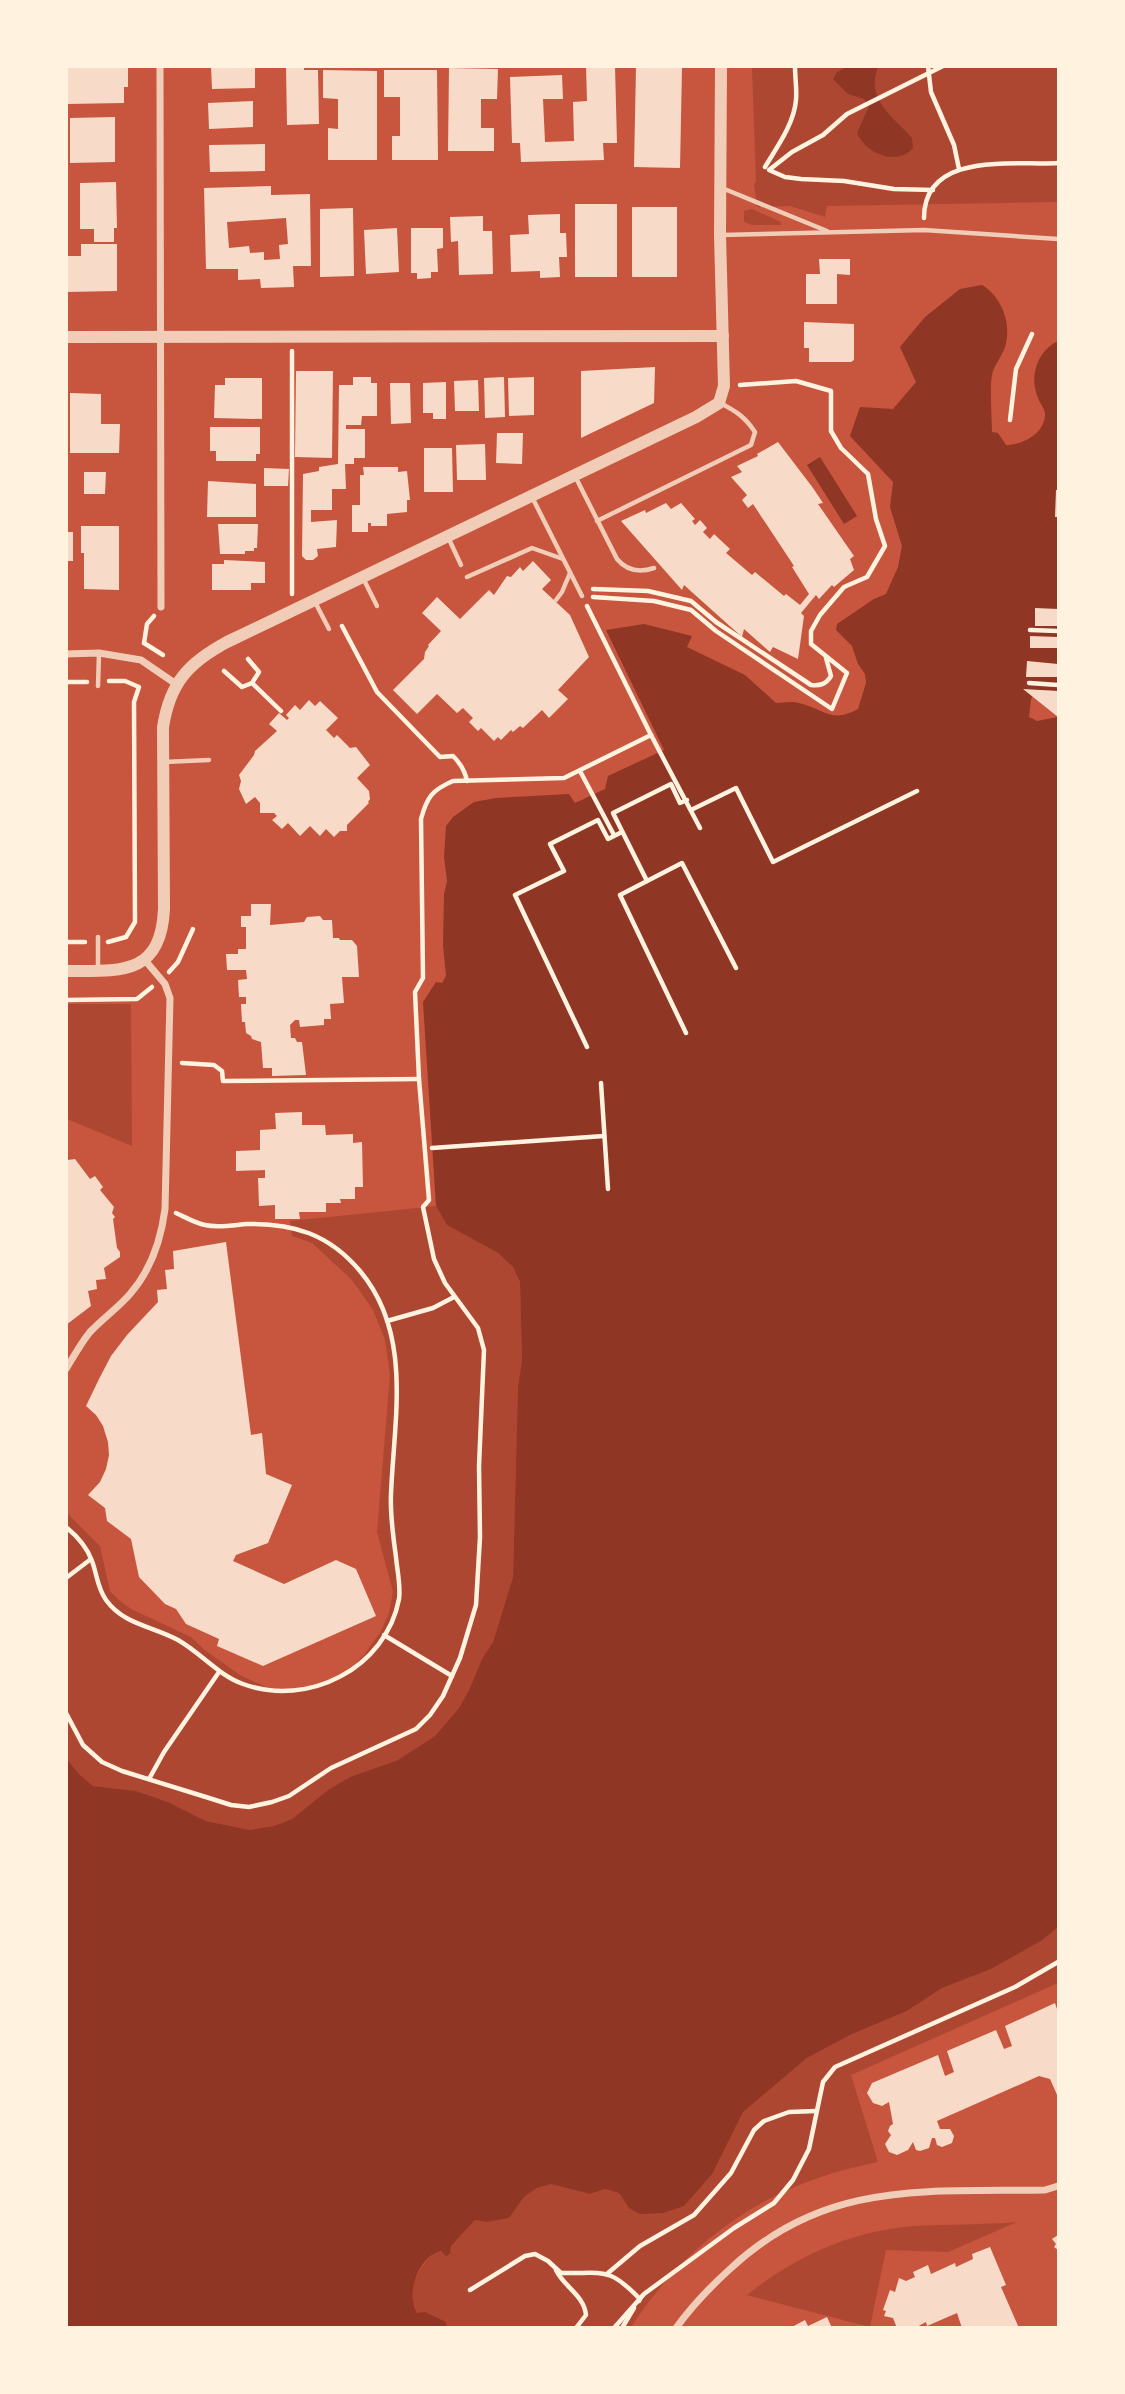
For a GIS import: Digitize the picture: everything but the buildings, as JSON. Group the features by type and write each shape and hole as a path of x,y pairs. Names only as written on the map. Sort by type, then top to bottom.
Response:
{"street":[{"path":"160,66 161,607"},
{"path":"66,971 119,970 144,959 157,945 163,928 162,762 165,713 176,684 184,673 212,650 696,417 719,403 724,386 720,235 722,66"},
{"path":"66,337 723,336"},
{"path":"66,654 99,653 141,660 176,684"},
{"path":"66,1369 90,1333 132,1293 143,1277 158,1244 165,1209 169,991 144,959"},
{"path":"676,2328 709,2288 746,2254 771,2235 825,2209 852,2201 919,2192 1045,2190 1059,2186"}],"lane":[{"path":"721,188 831,233"},
{"path":"720,235 924,230 1059,239"},
{"path":"597,521 751,445 755,432 747,420 740,413 719,403"},
{"path":"574,476 617,559 624,567 642,571 654,568"},
{"path":"531,496 582,596"},
{"path":"447,537 461,565"},
{"path":"467,577 532,548 563,559"},
{"path":"556,600 570,572"},
{"path":"362,577 377,606"},
{"path":"314,600 330,629"},
{"path":"98,684 99,653"},
{"path":"162,762 209,760"},
{"path":"98,940 98,971"}],"path":[{"path":"765,167 794,110 794,66"},
{"path":"929,66 931,93 954,145 959,169"},
{"path":"933,190 894,189 844,181 801,179 785,177 769,170 792,152 822,135 847,114 943,66"},
{"path":"924,230 924,208 933,190 942,180 959,169 1003,163 1059,163"},
{"path":"1010,420 1016,369 1032,334"},
{"path":"292,336 292,611"},
{"path":"582,596 654,601 691,610 716,631 832,709 847,673 811,644 811,631 820,615 844,587 867,577 885,546 876,519 868,474 841,448 831,431 831,391 796,381 724,386"},
{"path":"587,589 648,591 691,601 716,622 811,685 825,683 831,676 826,656"},
{"path":"582,596 700,828"},
{"path":"141,660 147,624 161,607"},
{"path":"337,616 377,692 440,757 453,755 466,772 467,781"},
{"path":"1030,630 1059,631"},
{"path":"225,671 242,687 252,683 259,671 248,659"},
{"path":"66,682 98,684 125,681 139,687 134,702 135,922 126,937 115,942 66,942"},
{"path":"252,683 281,711"},
{"path":"1029,683 1059,685"},
{"path":"66,1713 83,1745 91,1754 122,1771 231,1805 249,1807 289,1796 331,1768 416,1729 430,1715 452,1676 476,1605 484,1350 478,1328 454,1297 434,1259 423,1207 429,1200 415,992 423,978 421,819 425,803 437,788 453,781 564,778 651,735"},
{"path":"580,771 614,835"},
{"path":"647,881 613,813 671,784 680,803 687,800"},
{"path":"691,810 736,788 774,862 917,791"},
{"path":"587,1047 515,895 564,871 550,844 598,820 608,839 622,832"},
{"path":"686,1033 620,895 682,863 736,968"},
{"path":"167,1063 214,1065 222,1071 223,1081 419,1079"},
{"path":"601,1083 608,1189"},
{"path":"432,1148 604,1136"},
{"path":"66,1527 84,1546 91,1559 97,1586 114,1610 139,1626 162,1632 178,1640 219,1672 244,1684 292,1691 336,1680 369,1656 395,1614 399,1596 391,1505 398,1371 387,1321 376,1295 360,1270 311,1233 276,1224 205,1225 165,1209"},
{"path":"387,1321 433,1308 454,1297"},
{"path":"66,1578 91,1559"},
{"path":"384,1635 452,1676"},
{"path":"149,1780 164,1752 219,1672"},
{"path":"614,2328 640,2299 734,2228 774,2203 793,2180 809,2150 823,2082 835,2067 1015,1987 1059,1962"},
{"path":"608,2273 640,2246 694,2215 731,2173 754,2130 764,2121 789,2112 816,2111"},
{"path":"470,2290 525,2256 535,2254 548,2261 580,2298 586,2315 576,2328"},
{"path":"556,2270 561,2273 608,2273 617,2277 640,2299"},
{"path":"622,2328 640,2299"}],"shaded area":[{"path":"752,67 1058,67 1058,202 827,206 825,217 790,206 757,207 754,184"},
{"path":"847,67 878,67 875,89 878,98 912,138 913,148 906,154 890,157 882,155 874,152 861,140 857,133 869,106 864,99 848,94 833,79 837,72"},
{"path":"752,209 781,222 781,225 752,225 744,222 744,211"},
{"path":"982,285 1000,304 1006,320 1007,338 993,371 991,392 992,432 998,433 1006,445 1026,440 1042,426 1045,413 1035,390 1035,373 1045,351 1058,341 1058,1927 1041,1941 991,1969 942,1988 907,2011 850,2035 807,2058 743,2112 712,2174 684,2206 663,2213 640,2214 629,2208 619,2193 605,2189 590,2194 551,2184 537,2188 524,2197 509,2218 487,2222 475,2220 451,2246 450,2254 446,2256 441,2251 433,2254 416,2276 413,2296 417,2313 425,2312 446,2322 447,2327 67,2327 66,1758 93,1786 136,1791 168,1802 206,1821 250,1830 274,1826 292,1819 328,1790 350,1777 398,1760 435,1736 459,1708 493,1642 513,1577 518,1386 522,1360 520,1282 513,1267 498,1253 447,1225 436,1206 423,1002 436,982 442,983 446,976 443,945 444,894 447,881 444,857 446,826 453,817 474,802 496,798 569,794 575,803 605,789 608,776 664,750 606,630 644,624 692,636 687,647 745,675 776,703 799,703 834,715 858,709 866,683 865,674 858,664 852,646 836,630 837,624 886,594 898,567 902,546 890,507 893,482 850,436 860,407 893,409 916,382 900,347 925,317 960,289"},
{"path":"820,457 857,516 844,524 807,465"},
{"path":"67,1004 131,1004 132,1146 67,1119"},
{"path":"436,1206 447,1225 498,1253 513,1267 520,1282 522,1360 518,1386 513,1577 493,1642 459,1708 435,1736 398,1760 350,1777 328,1790 292,1819 274,1826 250,1830 206,1821 168,1802 136,1791 93,1786 66,1758 66,1512 100,1546 110,1591 119,1600 131,1609 191,1637 240,1675 270,1689 298,1690 326,1683 350,1669 381,1631 389,1613 393,1592 377,1532 390,1375 385,1340 373,1310 352,1280 312,1243 292,1236 290,1221"},
{"path":"1058,1927 1058,1983 851,2075 878,2162 839,2171 802,2184 768,2199 736,2218 707,2240 680,2266 654,2295 631,2327 447,2327 446,2322 417,2313 412,2297 414,2281 422,2267 433,2254 452,2244 475,2220 487,2222 509,2218 524,2197 537,2188 551,2184 590,2194 605,2189 619,2193 629,2208 730,2136 743,2112 807,2058 850,2035 907,2011 942,1988 991,1969 1041,1941"},
{"path":"1017,2222 948,2252 886,2250 870,2327 747,2295 805,2257 868,2233 914,2226"}],"pier":[{"path":"1037,690 1058,691 1058,717 1037,721 1029,717 1031,699"}]}
